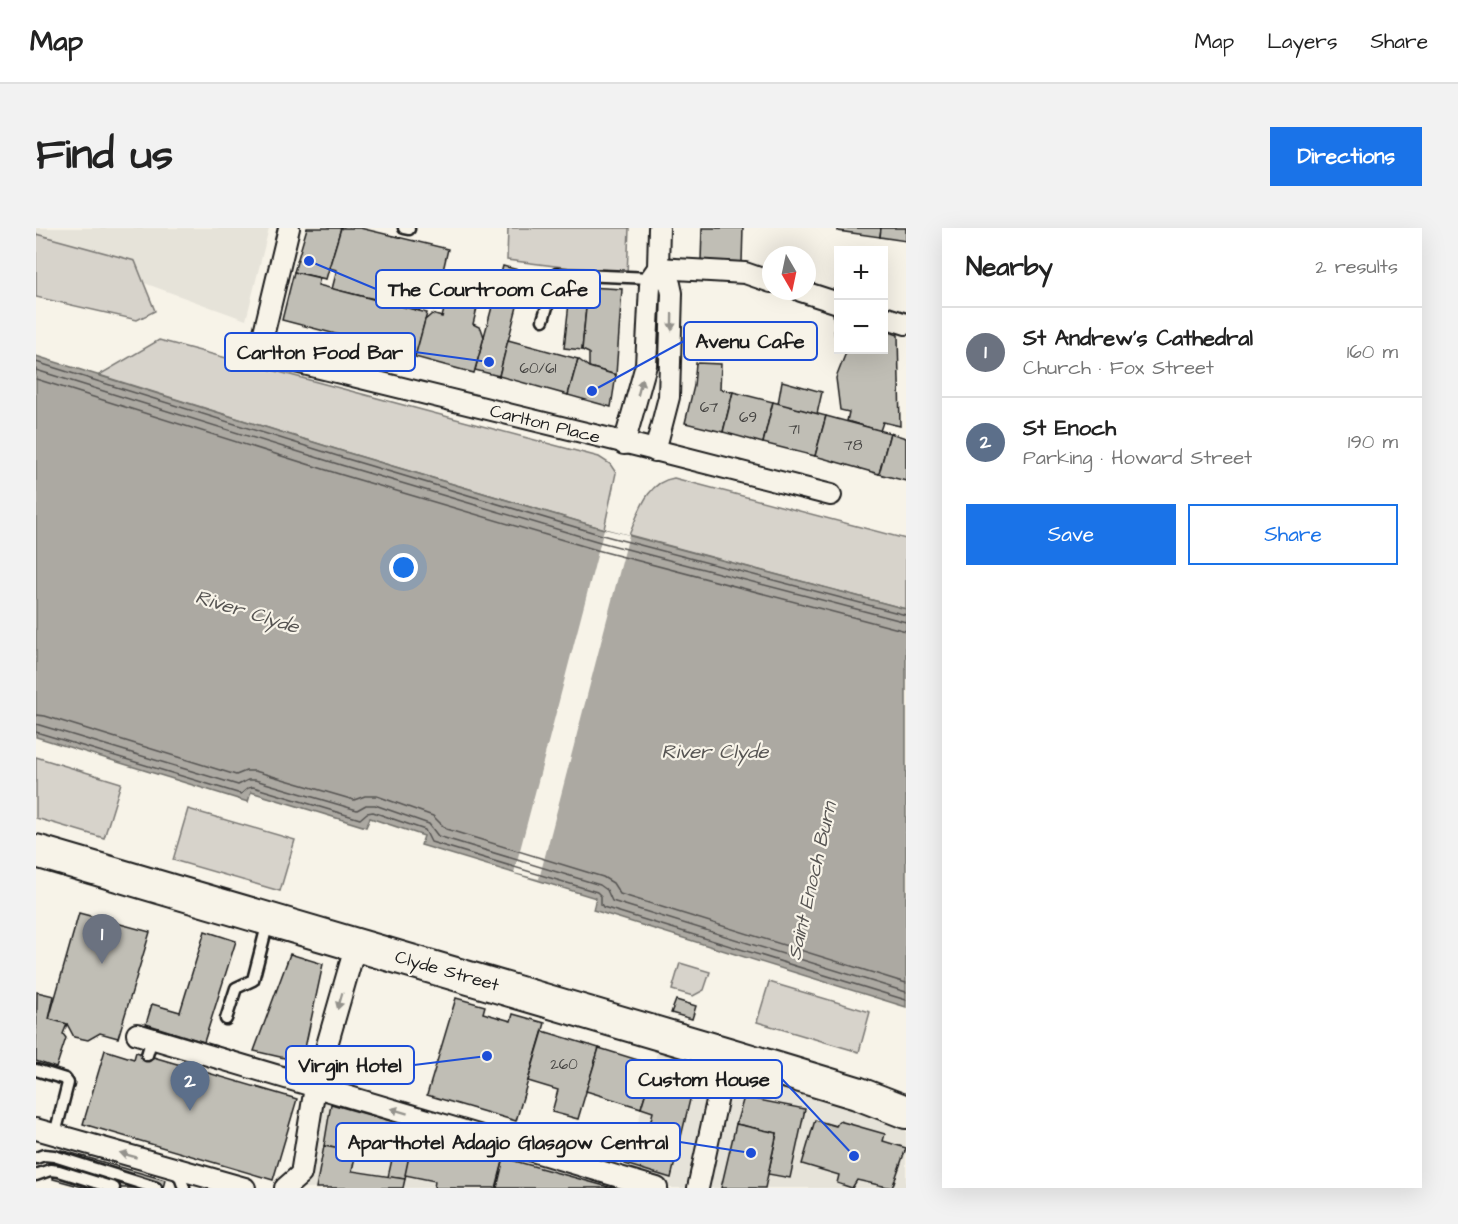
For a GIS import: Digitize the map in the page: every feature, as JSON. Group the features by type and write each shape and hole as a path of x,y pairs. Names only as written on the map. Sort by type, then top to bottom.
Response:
{"main road":[{"name":"Clyde Street","path":"36,851 857,1093 906,1112"},
{"name":"Clyde Street","path":"857,1093 906,1102"}],"street":[{"name":"Carlton Place","path":"289,228 259,353 831,495"},
{"path":"624,444 646,365 659,228"},
{"path":"655,273 745,273 762,279"},
{"path":"655,273 670,284 672,293 669,397 655,451"},
{"path":"816,296 834,302"},
{"path":"888,318 906,324"},
{"path":"293,1184 315,1087 356,944"},
{"path":"146,1043 315,1087 657,1188"},
{"path":"698,1188 720,1087"},
{"path":"42,1131 245,1188"}],"lane":[{"path":"543,320 557,274 655,273"},
{"path":"226,1019 236,988 253,980 269,918"},
{"path":"36,1071 64,1079 69,1083 42,1131"},
{"path":"36,1158 44,1155 54,1156 156,1188"},
{"path":"162,1164 175,1171 184,1188"},
{"path":"36,1175 50,1170 58,1171 114,1188"}],"shaded area":[{"path":"36,228 269,228 246,320 144,283 134,261 36,234"},
{"path":"508,228 629,228 627,275 507,260"},
{"path":"36,234 135,261 155,311 137,320 36,297"},
{"path":"159,340 599,457 610,464 616,473 604,529 345,452 99,375"},
{"path":"674,478 906,539 906,609 629,535 640,508 650,492 664,481"},
{"path":"36,757 121,783 104,838 36,818"},
{"path":"188,809 295,840 280,891 173,860"},
{"path":"680,963 710,972 704,990 693,996 672,990"},
{"path":"769,982 870,1012 859,1052 757,1022"},
{"path":"662,1034 728,1054 700,1188 298,1188 315,1087 623,1178"},
{"path":"734,1065 906,1128 906,1188 705,1188"}],"water":[{"name":"River Clyde","path":"36,356 345,452 604,529 906,609 906,1007 593,910 596,898 421,845 424,836 370,818 366,827 251,792 248,802 36,737"}],"pier":[{"path":"604,529 629,535 539,879 514,873"}],"building":[{"path":"307,228 341,228 326,279 294,272"},
{"path":"341,228 360,228 448,249 434,309 421,306 419,311 406,307 408,301 398,298 396,304 332,289 337,270 329,268"},
{"path":"702,228 743,228 742,263 701,262"},
{"path":"838,228 881,228 880,237 838,231"},
{"path":"881,228 906,228 906,241 880,237"},
{"path":"503,266 526,272 499,376 475,370"},
{"path":"294,272 320,278 318,285 427,313 416,355 282,320"},
{"path":"451,284 481,292 473,324 481,328 484,337 474,373 415,357 425,320 432,314 442,317"},
{"path":"571,285 588,287 582,350 564,348"},
{"path":"588,287 622,289 616,375 589,367 589,353 582,350"},
{"path":"888,331 898,335 900,426 883,422 880,431 847,421 849,412 840,410 836,378 845,354 888,354"},
{"path":"508,340 578,359 568,395 499,376"},
{"path":"578,359 589,367 616,375 611,407 568,395"},
{"path":"696,363 721,364 720,389 733,392 723,432 685,423 694,386"},
{"path":"782,381 822,392 817,414 778,404"},
{"path":"733,392 773,402 763,443 723,432"},
{"path":"773,402 826,416 815,456 763,443"},
{"path":"826,416 890,433 879,474 815,456"},
{"path":"890,433 906,438 906,481 879,474"},
{"path":"79,913 150,932 118,1038 100,1033 88,1040 74,1037 67,1024 49,1019"},
{"path":"205,931 236,941 204,1042 146,1024 152,1004 180,1012"},
{"path":"290,954 323,964 302,1062 254,1051"},
{"path":"37,992 54,996 49,1019 67,1024 63,1034 66,1038 56,1068 36,1061"},
{"path":"456,998 485,1006 483,1013 511,1021 513,1014 545,1023 516,1121 427,1095"},
{"path":"676,1000 696,1006 692,1019 671,1013"},
{"path":"543,1031 599,1048 578,1119 552,1112 558,1090 528,1081"},
{"path":"599,1048 654,1065 641,1108 586,1091"},
{"path":"105,1050 134,1059 136,1052 297,1099 273,1180 83,1124"},
{"path":"654,1065 690,1075 694,1083 671,1178 625,1164 637,1124 649,1128 653,1112 641,1108"},
{"path":"744,1097 805,1109 790,1178 768,1174 777,1133 736,1124"},
{"path":"331,1104 415,1128 405,1179 388,1177 393,1155 356,1147 356,1152 324,1146"},
{"path":"815,1120 836,1126 839,1121 885,1134 883,1141 906,1148 892,1188 857,1180 852,1188 837,1183 839,1175 802,1164"},
{"path":"736,1124 777,1133 765,1188 721,1188"},
{"path":"415,1128 504,1158 496,1188 434,1188 435,1181 405,1175"},
{"path":"324,1146 356,1152 352,1171 405,1179 403,1188 316,1188"},
{"path":"61,1150 165,1180 163,1188 86,1188 53,1179"},
{"path":"504,1158 612,1188 497,1188"}],"place":[{"name":"The Courtroom Cafe","path":"309,261"},
{"name":"Carlton Food Bar","path":"489,362"},
{"name":"Avenu Cafe","path":"592,391"},
{"name":"St Andrew's Cathedral","path":"102,964"},
{"name":"Virgin Hotel","path":"487,1056"},
{"name":"St Enoch","path":"190,1111"},
{"name":"Aparthotel Adagio Glasgow Central","path":"751,1153"},
{"name":"Custom House","path":"854,1156"}],"water label":[{"name":"Saint Enoch Burn","path":"812,881"}]}
